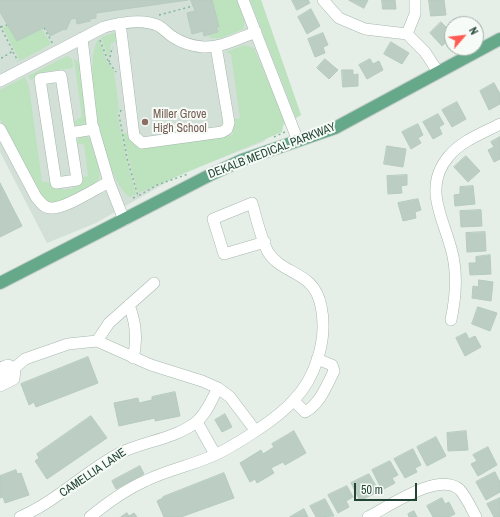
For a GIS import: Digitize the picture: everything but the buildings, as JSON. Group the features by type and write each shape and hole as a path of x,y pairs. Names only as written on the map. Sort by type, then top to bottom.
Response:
{"main road":[{"name":"DEKALB MEDICAL PARKWAY","path":"0,283 124,220 210,174 242,160 335,128 500,38"}],"street":[{"path":"243,0 298,141"},
{"path":"324,0 339,18 365,29 407,34 425,52 438,72"},
{"path":"407,34 415,14 415,0"},
{"path":"0,81 104,27 120,23 146,22 158,26 173,37 187,44 202,47 216,46 256,32"},
{"path":"120,23 134,136 142,143 222,132 227,129 229,123 216,46"},
{"path":"82,38 94,129 109,182 124,220"},
{"path":"61,76 70,133 77,180 56,183 40,79 61,76"},
{"path":"452,320 456,273 454,260 436,203 437,180 440,169 449,155 463,144 500,124"},
{"path":"0,129 36,197 43,206 50,208 63,206 109,182"},
{"path":"70,133 94,129"},
{"path":"90,517 106,504 145,481 216,454 255,430 294,401 311,374 322,341 323,322 321,306 317,293 311,283 276,260 268,252 265,242 252,203 213,219 224,254 265,242"},
{"path":"97,341 109,323 154,283"},
{"path":"128,305 134,320 137,334 133,358"},
{"path":"0,377 15,368 25,359 68,344 97,341 133,358 218,388 230,397 255,430"},
{"path":"294,401 305,412 311,409 323,393 334,371 332,365 317,359"},
{"path":"0,368 8,365 15,368"},
{"path":"0,386 14,379 15,368"},
{"name":"CAMELLIA LANE","path":"20,517 48,504 118,454 137,445 182,432 197,422 218,388"},
{"path":"197,422 216,454"},
{"path":"368,517 429,485 444,483 459,490 476,517"}],"path":[{"path":"154,16 194,6"},
{"path":"7,25 0,27 19,62"},
{"path":"44,28 53,45"},
{"path":"109,62 112,48 114,48"},
{"path":"0,59 13,52"},
{"path":"133,198 138,196"}],"shaded area":[{"name":"Miller Grove High School","path":"0,0 261,0 301,115 282,126 263,142 181,174 96,223 47,243 0,152"}],"green space":[{"path":"212,0 237,0 245,20 243,29 222,38 210,38 209,35 218,33 217,28 219,27"},
{"path":"250,0 261,0 301,115 296,118"},
{"path":"9,25 17,41 42,29 51,44 20,61 3,28"},
{"path":"114,33 117,34 117,42 111,43 109,59 101,37"},
{"path":"98,40 100,41 106,60 114,71 119,110 117,114 136,194 130,197 122,189 118,182 106,158 102,146 92,76 94,49"},
{"path":"244,45 254,48 284,120 282,132 138,193 122,133 131,134 132,140 141,149 233,135 231,120 240,118 231,54 226,52"},
{"path":"67,56 72,59 73,68 44,72 36,79 30,80 28,76"},
{"path":"74,59 77,60 80,65 87,122 80,126 75,125 74,121 82,117"},
{"path":"25,77 29,87 42,182 49,182 58,188 69,189 77,186 81,178 88,176 84,144 78,144 77,142 80,136 86,136 90,139 100,170 99,179 93,185 53,205 42,199 42,195 0,119 0,90"}],"place":[{"name":"Miller Grove High School","path":"145,122"}]}
